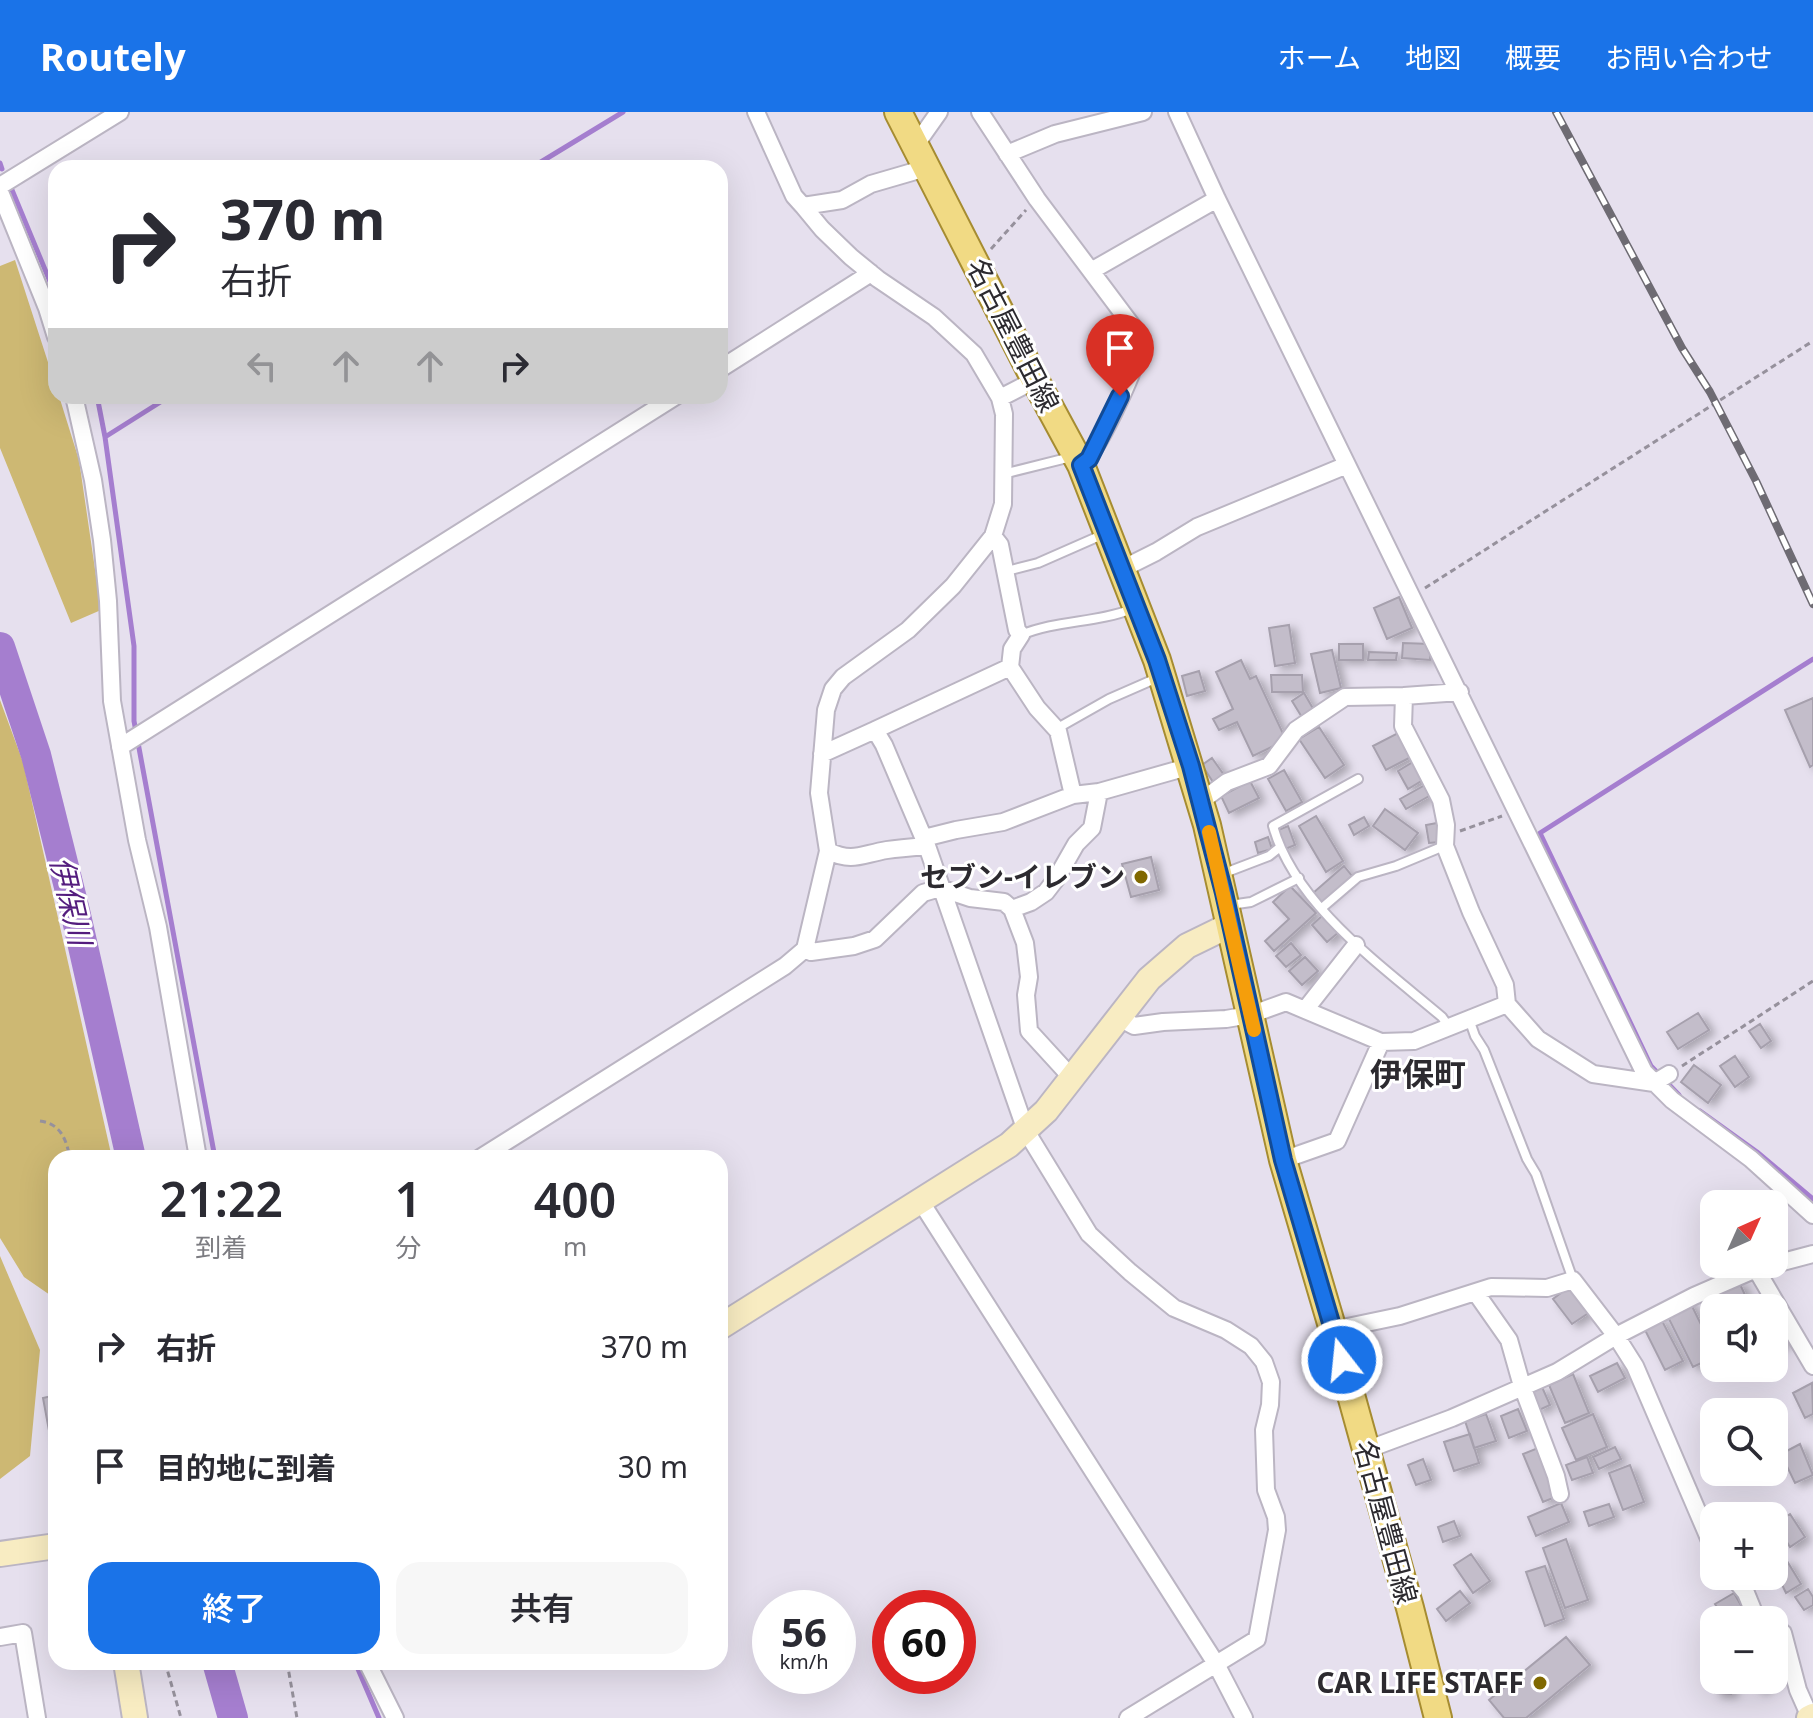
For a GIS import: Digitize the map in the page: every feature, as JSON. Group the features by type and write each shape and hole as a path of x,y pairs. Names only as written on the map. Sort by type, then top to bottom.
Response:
{"main road":[{"name":"名古屋豊田線","path":"898,112 1078,460 1162,677 1191,766 1219,875 1283,1160 1333,1330 1438,1718"}],"street":[{"path":"48,311 0,189 120,112"},
{"path":"493,1150 785,966 805,949 828,851 819,793 826,710 833,689 843,677 908,630 953,586 993,536 1003,504 1004,414 1000,398 974,354 934,317 871,273 822,229 794,196 756,112"},
{"path":"803,206 842,200 921,157 939,112"},
{"path":"980,112 1037,199 1133,327 1139,350 1111,419 1089,459 1078,460"},
{"path":"1007,154 1055,134 1143,112"},
{"path":"1177,112 1644,1072 1661,1079 1672,1100 1751,1159 1813,1215"},
{"path":"1091,271 1217,199"},
{"path":"728,364 871,273"},
{"path":"1000,398 1035,380"},
{"path":"76,404 102,540 112,701 123,745 137,840 158,927 197,1150"},
{"path":"123,745 663,404"},
{"path":"1122,569 1197,527 1347,465"},
{"path":"993,536 1000,545 1017,630 1021,635 1012,649 1010,667 1037,708 1056,729 1073,795"},
{"path":"822,754 1010,667"},
{"path":"1200,802 1227,782 1269,766 1296,730 1345,697 1460,692"},
{"path":"1404,696 1403,726 1441,800 1445,840 1465,898 1505,985 1507,1004 1538,1039 1593,1074 1661,1079"},
{"path":"875,730 926,842 1026,1131 1089,1234 1174,1308 1226,1330 1251,1346 1264,1362 1271,1382 1264,1430 1266,1490 1276,1517 1277,1530 1257,1639 1128,1718"},
{"path":"828,851 843,858 926,842 1003,822 1073,795 1099,792 1191,766"},
{"path":"1012,909 1046,892 1056,879 1076,844 1092,828 1099,792"},
{"path":"805,949 811,952 854,946 875,939 923,893 940,888 970,898 1004,902 1012,909 1026,951 1029,977 1026,1020 1029,1031 1072,1078"},
{"path":"728,1322 995,1156 1026,1131 1072,1078 1149,979 1171,958 1228,915"},
{"path":"1305,1010 1356,945"},
{"path":"1119,1018 1134,1026 1226,1019 1250,1015 1286,1002 1381,1042 1414,1041 1507,1004"},
{"path":"1283,1160 1337,1141 1381,1042"},
{"path":"921,1202 1215,1662 1244,1718"},
{"path":"1788,1261 1813,1254"},
{"path":"1366,1450 1452,1418 1557,1372 1616,1336 1735,1278"},
{"path":"1761,1278 1813,1366"},
{"path":"1333,1330 1400,1316 1491,1287 1547,1288 1573,1280 1635,1366 1700,1517"},
{"path":"1476,1293 1509,1340 1560,1494"},
{"path":"0,1554 48,1547"},
{"path":"0,1637 23,1633 37,1718"},
{"path":"1788,1653 1794,1677 1811,1717"},
{"path":"127,1670 135,1718"},
{"path":"371,1670 395,1718"},
{"path":"1788,1670 1794,1677"}],"lane":[{"path":"1003,474 1078,460"},
{"path":"1007,571 1038,563 1108,533"},
{"path":"1021,635 1093,621 1137,607"},
{"path":"1056,729 1109,699 1162,677"},
{"path":"1358,779 1273,826 1279,848 1299,878 1356,945 1442,1017 1449,1027"},
{"path":"1323,907 1358,877 1396,866 1445,840"},
{"path":"1219,875 1269,856 1279,848"},
{"path":"1228,915 1299,878"},
{"path":"1469,1019 1536,1174 1573,1280"}],"path":[{"path":"977,265 1037,199"},
{"path":"1412,594 1477,556 1813,341"},
{"path":"1445,840 1517,810"},
{"path":"1661,1079 1813,981"},
{"path":"40,1121 50,1122 64,1135 68,1150"},
{"path":"167,1670 181,1718"},
{"path":"288,1670 297,1718"}],"shaded area":[{"path":"15,260 48,362 48,404 62,404 79,460 101,610 71,623 0,448 0,266"},
{"path":"0,700 23,762 110,1150 48,1150 48,1294 24,1277 0,1238"},
{"path":"0,1256 40,1350 30,1456 0,1479"}],"building":[{"path":"1399,597 1412,628 1387,639 1374,608"},
{"path":"1289,625 1295,663 1275,666 1269,628"},
{"path":"1403,643 1431,644 1430,660 1402,658"},
{"path":"1339,644 1363,644 1363,660 1339,660"},
{"path":"1332,650 1341,688 1320,693 1311,654"},
{"path":"1369,652 1397,653 1396,660 1368,660"},
{"path":"1241,660 1250,679 1256,676 1286,740 1253,756 1237,722 1219,730 1213,719 1233,709 1216,672"},
{"path":"1199,671 1205,691 1187,696 1182,676"},
{"path":"1271,675 1302,675 1303,692 1272,692"},
{"path":"1304,693 1315,712 1303,719 1292,701"},
{"path":"1813,698 1813,765 1810,767 1785,710"},
{"path":"1319,727 1344,765 1325,778 1299,739"},
{"path":"1398,733 1411,757 1386,770 1373,746"},
{"path":"1212,758 1224,775 1213,782 1202,765"},
{"path":"1413,762 1423,780 1408,789 1398,771"},
{"path":"1284,770 1302,802 1286,811 1268,779"},
{"path":"1250,781 1259,798 1229,813 1221,796"},
{"path":"1425,785 1431,795 1406,809 1400,799"},
{"path":"1385,809 1418,833 1405,850 1373,826"},
{"path":"1316,816 1343,861 1326,872 1299,826"},
{"path":"1364,817 1369,826 1354,835 1349,825"},
{"path":"1437,823 1439,842 1429,843 1426,825"},
{"path":"1288,826 1295,845 1283,850 1276,831"},
{"path":"1268,837 1272,849 1258,853 1255,842"},
{"name":"セブン-イレブン","path":"1151,857 1159,890 1131,897 1122,864"},
{"path":"1344,866 1352,876 1322,903 1313,893"},
{"path":"1290,886 1316,913 1274,951 1265,941 1289,919 1273,902"},
{"path":"1323,915 1339,932 1327,942 1312,925"},
{"path":"1291,943 1301,955 1286,967 1276,956"},
{"path":"1305,957 1318,971 1302,985 1289,971"},
{"path":"1698,1013 1709,1030 1678,1049 1667,1032"},
{"path":"1760,1024 1771,1041 1761,1048 1749,1031"},
{"path":"1735,1056 1749,1077 1735,1087 1720,1066"},
{"path":"1694,1065 1721,1085 1708,1103 1681,1082"},
{"path":"1739,1282 1745,1294 1720,1294 1719,1291"},
{"path":"1570,1286 1590,1312 1572,1324 1553,1299"},
{"path":"1689,1300 1700,1322 1700,1364 1693,1367 1665,1311"},
{"path":"1660,1317 1683,1361 1665,1370 1643,1326"},
{"path":"1617,1363 1625,1378 1598,1392 1590,1376"},
{"path":"1573,1374 1589,1413 1565,1423 1549,1385"},
{"path":"1812,1383 1813,1414 1805,1418 1793,1393"},
{"path":"1542,1387 1550,1405 1537,1411 1530,1393"},
{"path":"48,1397 48,1425 43,1398"},
{"path":"1518,1409 1527,1431 1509,1438 1501,1416"},
{"path":"1486,1414 1496,1441 1474,1448 1465,1421"},
{"path":"1593,1414 1607,1447 1576,1460 1562,1428"},
{"path":"1470,1434 1479,1463 1454,1471 1444,1442"},
{"path":"1800,1444 1813,1475 1795,1483 1788,1468 1788,1450"},
{"path":"1615,1447 1621,1459 1599,1469 1593,1457"},
{"path":"1538,1448 1558,1496 1543,1502 1523,1454"},
{"path":"1587,1457 1593,1473 1572,1480 1566,1465"},
{"path":"1423,1459 1431,1480 1416,1485 1408,1465"},
{"path":"1630,1465 1644,1502 1623,1510 1609,1473"},
{"path":"1561,1503 1569,1522 1536,1536 1528,1517"},
{"path":"1609,1504 1614,1517 1589,1526 1584,1512"},
{"path":"1788,1515 1805,1537 1790,1547 1788,1544"},
{"path":"1454,1521 1460,1536 1443,1542 1438,1527"},
{"path":"1566,1539 1588,1600 1565,1608 1543,1548"},
{"path":"1471,1554 1490,1581 1473,1593 1454,1565"},
{"path":"1788,1563 1801,1584 1786,1593 1785,1590 1788,1590"},
{"path":"1545,1566 1564,1619 1545,1626 1526,1572"},
{"path":"1808,1589 1813,1605 1804,1610 1795,1597"},
{"path":"1460,1591 1470,1603 1446,1621 1437,1609"},
{"path":"1734,1593 1741,1606 1716,1606"},
{"name":"CAR LIFE STAFF","path":"1566,1637 1590,1665 1526,1718 1504,1718 1489,1700"}],"waterway":[{"path":"544,160 623,112"},
{"path":"0,163 2,169"},
{"path":"12,190 48,277"},
{"path":"99,404 105,437"},
{"path":"157,404 105,437 134,646 134,721 214,1150"},
{"name":"伊保川","path":"0,647 36,755 129,1150"},
{"path":"1679,1095 1651,1066 1540,833 1813,659"},
{"path":"1700,1111 1757,1152 1813,1199"},
{"name":"伊保川","path":"219,1670 233,1718"},
{"path":"358,1670 379,1718"}],"railway":[{"path":"1556,112 1682,348 1710,392 1756,481 1813,604"}],"slow traffic":[{"path":"1209,832 1254,1030"}],"place":[{"name":"セブン-イレブン","path":"1141,877"},
{"name":"CAR LIFE STAFF","path":"1540,1683"}],"district":[{"name":"伊保町","path":"1418,1075"}],"route":[{"path":"1120,396 1089,459 1081,465 1157,660 1191,766 1224,893 1283,1160 1342,1360"}]}
